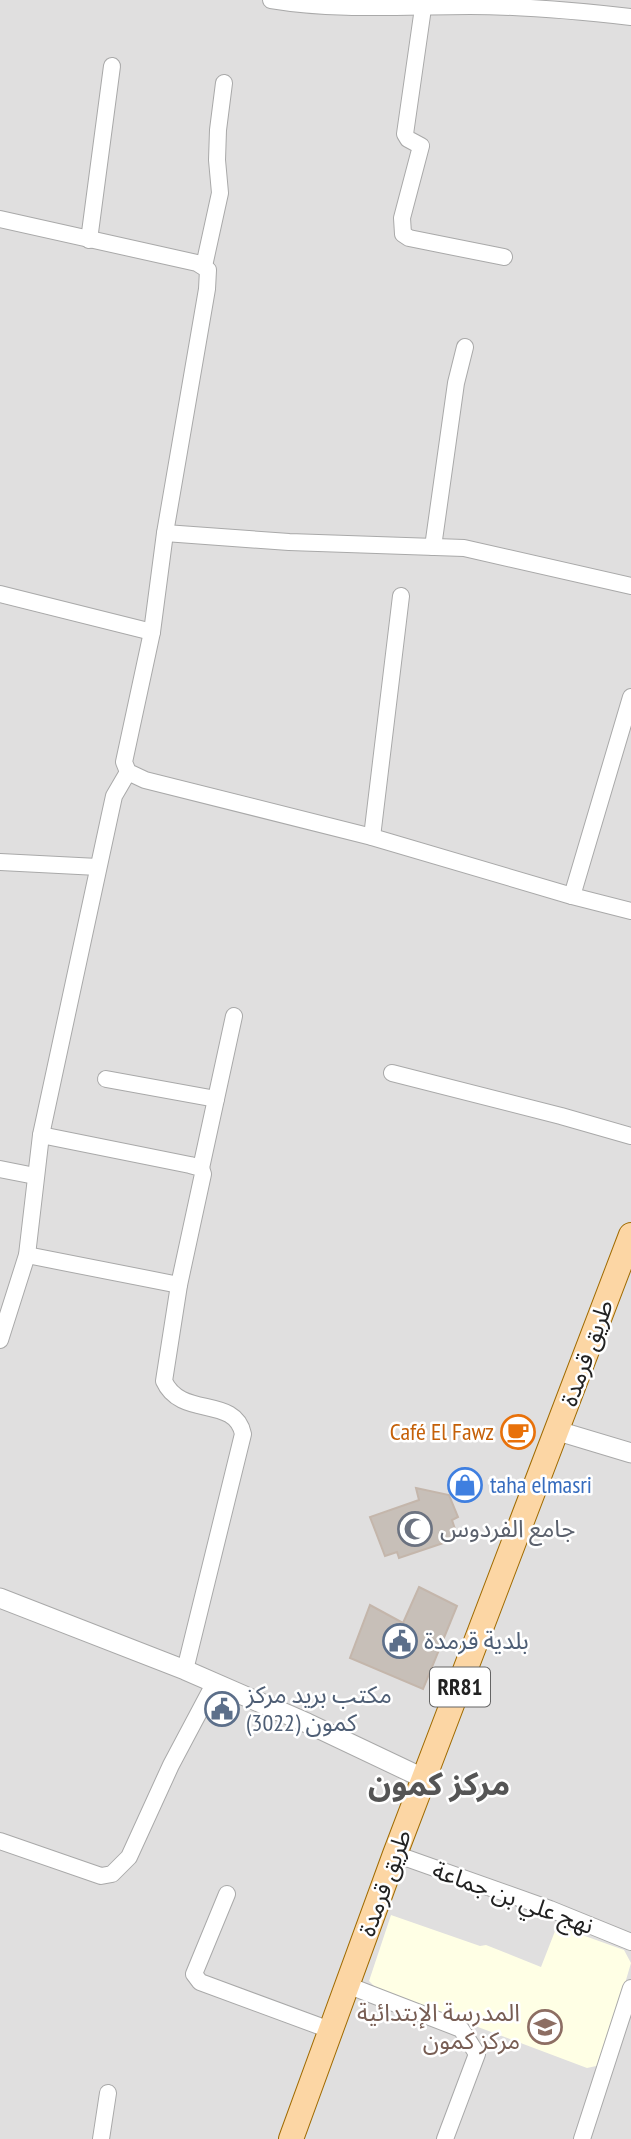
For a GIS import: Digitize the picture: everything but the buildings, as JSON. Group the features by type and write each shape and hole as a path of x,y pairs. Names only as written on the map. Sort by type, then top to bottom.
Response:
{"main road":[{"name":"طريق قرمدة","path":"290,2139 395,1854 631,1235"}],"street":[{"path":"271,0 423,8 559,6 631,17"},
{"path":"423,8 405,134 408,139 421,146 402,218 403,234 409,238 504,257"},
{"path":"89,240 113,66"},
{"path":"224,83 218,140 220,193 204,265 209,274 207,289 165,533 152,632 124,762 128,772 145,779 372,837 631,911"},
{"path":"0,219 204,265"},
{"path":"433,547 456,383 465,347"},
{"path":"165,533 289,542 464,548 631,586"},
{"path":"0,594 152,632"},
{"path":"372,837 401,596"},
{"path":"572,896 631,697"},
{"path":"0,1340 27,1255 41,1135 114,796 128,772"},
{"path":"0,862 99,867"},
{"path":"186,1670 243,1434 241,1423 234,1416 180,1400 169,1391 164,1381 179,1285 204,1179 201,1168 234,1016"},
{"path":"392,1073 631,1136"},
{"path":"106,1079 216,1099"},
{"path":"41,1135 201,1168"},
{"path":"0,1169 35,1176"},
{"path":"27,1255 179,1285"},
{"path":"558,1431 631,1453"},
{"path":"0,1598 186,1670 425,1779"},
{"path":"0,1841 101,1876 112,1874 129,1857 171,1765 214,1684"},
{"name":"نهج علي بن جماعة","path":"395,1854 550,1909 631,1942"},
{"path":"227,1894 194,1974 196,1979 330,2031"},
{"path":"347,1985 461,2029 477,2054 445,2139"},
{"path":"582,2139 631,1988"},
{"path":"102,2139 108,2093"}],"shaded area":[{"path":"0,0 631,0 631,2139 0,2139"},
{"name":"المدرسة الإبتدائية مركز كمون","path":"391,1915 480,1946 486,1945 541,1967 557,1926 624,1950 631,1963 601,2065 587,2068 377,1989 369,1981"}],"place":[{"name":"Café El Fawz","path":"518,1432"},
{"name":"taha elmasri","path":"465,1485"},
{"name":"جامع الفردوس","path":"415,1529"},
{"name":"بلدية قرمدة","path":"400,1641"},
{"name":"مكتب بريد مركز كمون (3022)","path":"222,1709"},
{"name":"المدرسة الإبتدائية مركز كمون","path":"545,2027"}],"district":[{"name":"مركز كمون","path":"439,1784"}]}
